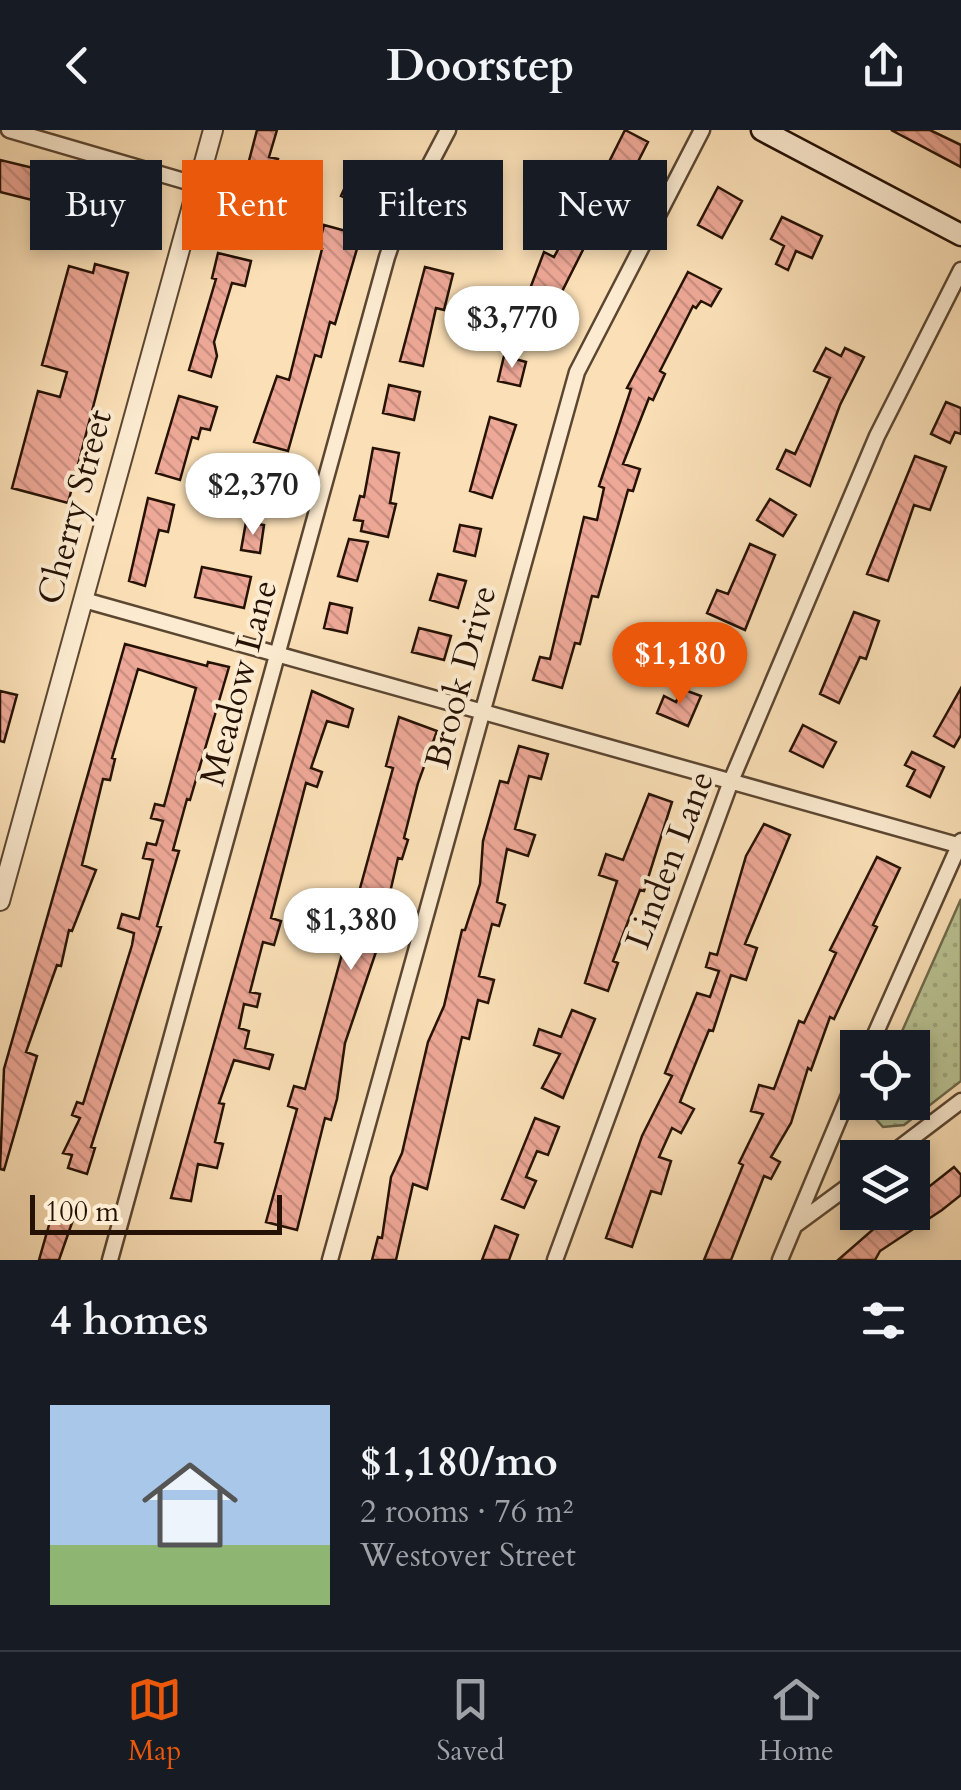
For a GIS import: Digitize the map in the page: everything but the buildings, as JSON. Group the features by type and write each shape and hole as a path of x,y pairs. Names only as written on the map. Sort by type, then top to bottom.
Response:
{"main road":[{"path":"762,130 961,235"}],"street":[{"path":"9,130 182,180"},
{"name":"Cherry Street","path":"205,160 214,130"},
{"name":"Meadow Lane","path":"110,1260 387,257 398,225 448,130"},
{"name":"Brook Drive","path":"330,1260 577,372 702,130"},
{"name":"Cherry Street","path":"0,901 182,243"},
{"name":"Linden Lane","path":"554,1260 731,782 877,436 961,270"},
{"path":"84,600 960,844 877,1030"},
{"path":"910,1140 961,1101"},
{"path":"780,1260 840,1117"},
{"path":"794,1227 840,1192"}],"green space":[{"path":"961,899 961,1081 930,1105 930,1030 903,1030"},
{"path":"877,1120 910,1120 904,1125 883,1127"}]}
